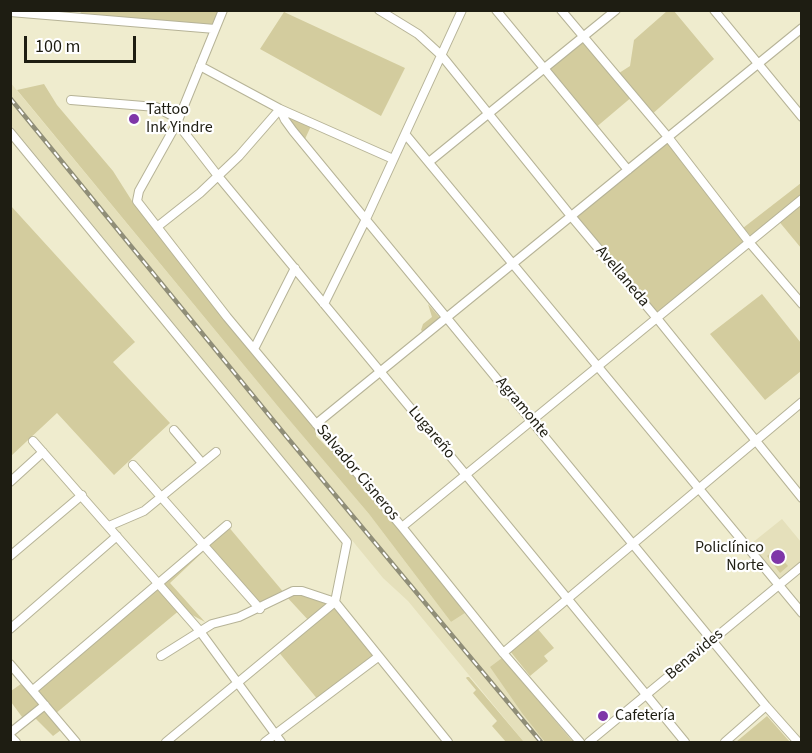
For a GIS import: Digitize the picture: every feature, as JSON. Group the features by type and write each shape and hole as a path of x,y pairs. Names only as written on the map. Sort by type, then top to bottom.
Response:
{"street":[{"path":"71,100 156,107 177,121 223,10"},
{"name":"Avellaneda","path":"379,10 418,34 442,57 657,318 801,498"},
{"path":"324,304 406,135 462,10"},
{"path":"496,10 628,170"},
{"path":"561,10 668,137 749,242 801,304"},
{"path":"429,162 616,10"},
{"path":"714,10 801,117"},
{"path":"10,12 80,14 215,29"},
{"path":"316,424 801,28"},
{"path":"200,66 280,109 393,159"},
{"path":"157,227 239,156 280,109"},
{"name":"Agramonte","path":"280,109 293,131 766,706 800,742"},
{"name":"Lugareño","path":"177,121 218,176 684,742"},
{"name":"Salvador Cisneros","path":"177,121 139,191 137,201 254,349 503,653 580,742"},
{"path":"10,132 347,542 334,602 166,742"},
{"path":"406,135 801,613"},
{"path":"402,527 801,199"},
{"path":"254,349 295,268"},
{"path":"503,653 801,402"},
{"path":"174,430 202,463"},
{"path":"33,441 199,630 281,742"},
{"path":"10,482 43,452"},
{"path":"109,526 144,511 216,452"},
{"path":"133,465 260,609"},
{"path":"10,556 82,495"},
{"path":"33,690 227,525"},
{"path":"10,629 117,536"},
{"name":"Benavides","path":"589,742 801,567"},
{"path":"161,656 199,630 212,624 260,609 293,591 302,591 334,602 443,741"},
{"path":"266,742 378,657"},
{"path":"10,664 76,742"},
{"path":"16,742 10,734 45,705"},
{"path":"725,742 766,706"}],"shaded area":[{"path":"81,10 223,11 215,29 80,17"},
{"path":"667,11 674,11 714,59 650,116 633,96 594,129 545,68 584,37 616,75 630,66 634,40"},
{"path":"284,12 405,68 381,116 260,49"},
{"path":"10,82 369,514 451,622 465,613 573,742 524,742 408,601 383,578 11,125"},
{"path":"44,84 57,105 113,171 132,201 316,430 316,436 334,451 390,516 465,613 451,622 369,514 17,90"},
{"path":"291,117 311,126 305,139 291,123"},
{"path":"668,137 749,241 750,235 743,228 801,183 801,248 777,219 657,318 571,216"},
{"path":"11,206 135,342 113,362 170,423 114,475 57,413 11,456"},
{"path":"762,294 801,343 801,371 765,400 710,334"},
{"path":"428,304 440,318 439,322 423,332 421,330 423,324 432,317"},
{"name":"Policlínico Norte","path":"782,519 801,542 801,566 779,585 747,547"},
{"path":"227,525 285,594 293,591 335,602 378,657 319,701 277,650 310,622 285,595 260,609 205,550 170,583 205,622 181,609 55,714 65,727 53,736 36,719 25,721 11,702 11,691 25,681 32,689"},
{"path":"774,550 788,566 780,573 767,556"},
{"path":"537,628 554,648 544,656 548,661 530,676 510,651"},
{"path":"502,658 573,742 545,742 490,667"},
{"path":"467,677 524,742 506,742 492,726 497,721 473,693 476,690"},
{"path":"767,716 790,742 736,742"}],"railway":[{"path":"10,98 286,436 541,742"}],"place":[{"name":"Tattoo Ink Yindre","path":"134,119"},
{"name":"Policlínico Norte","path":"778,557"},
{"name":"Cafetería","path":"603,716"}]}
